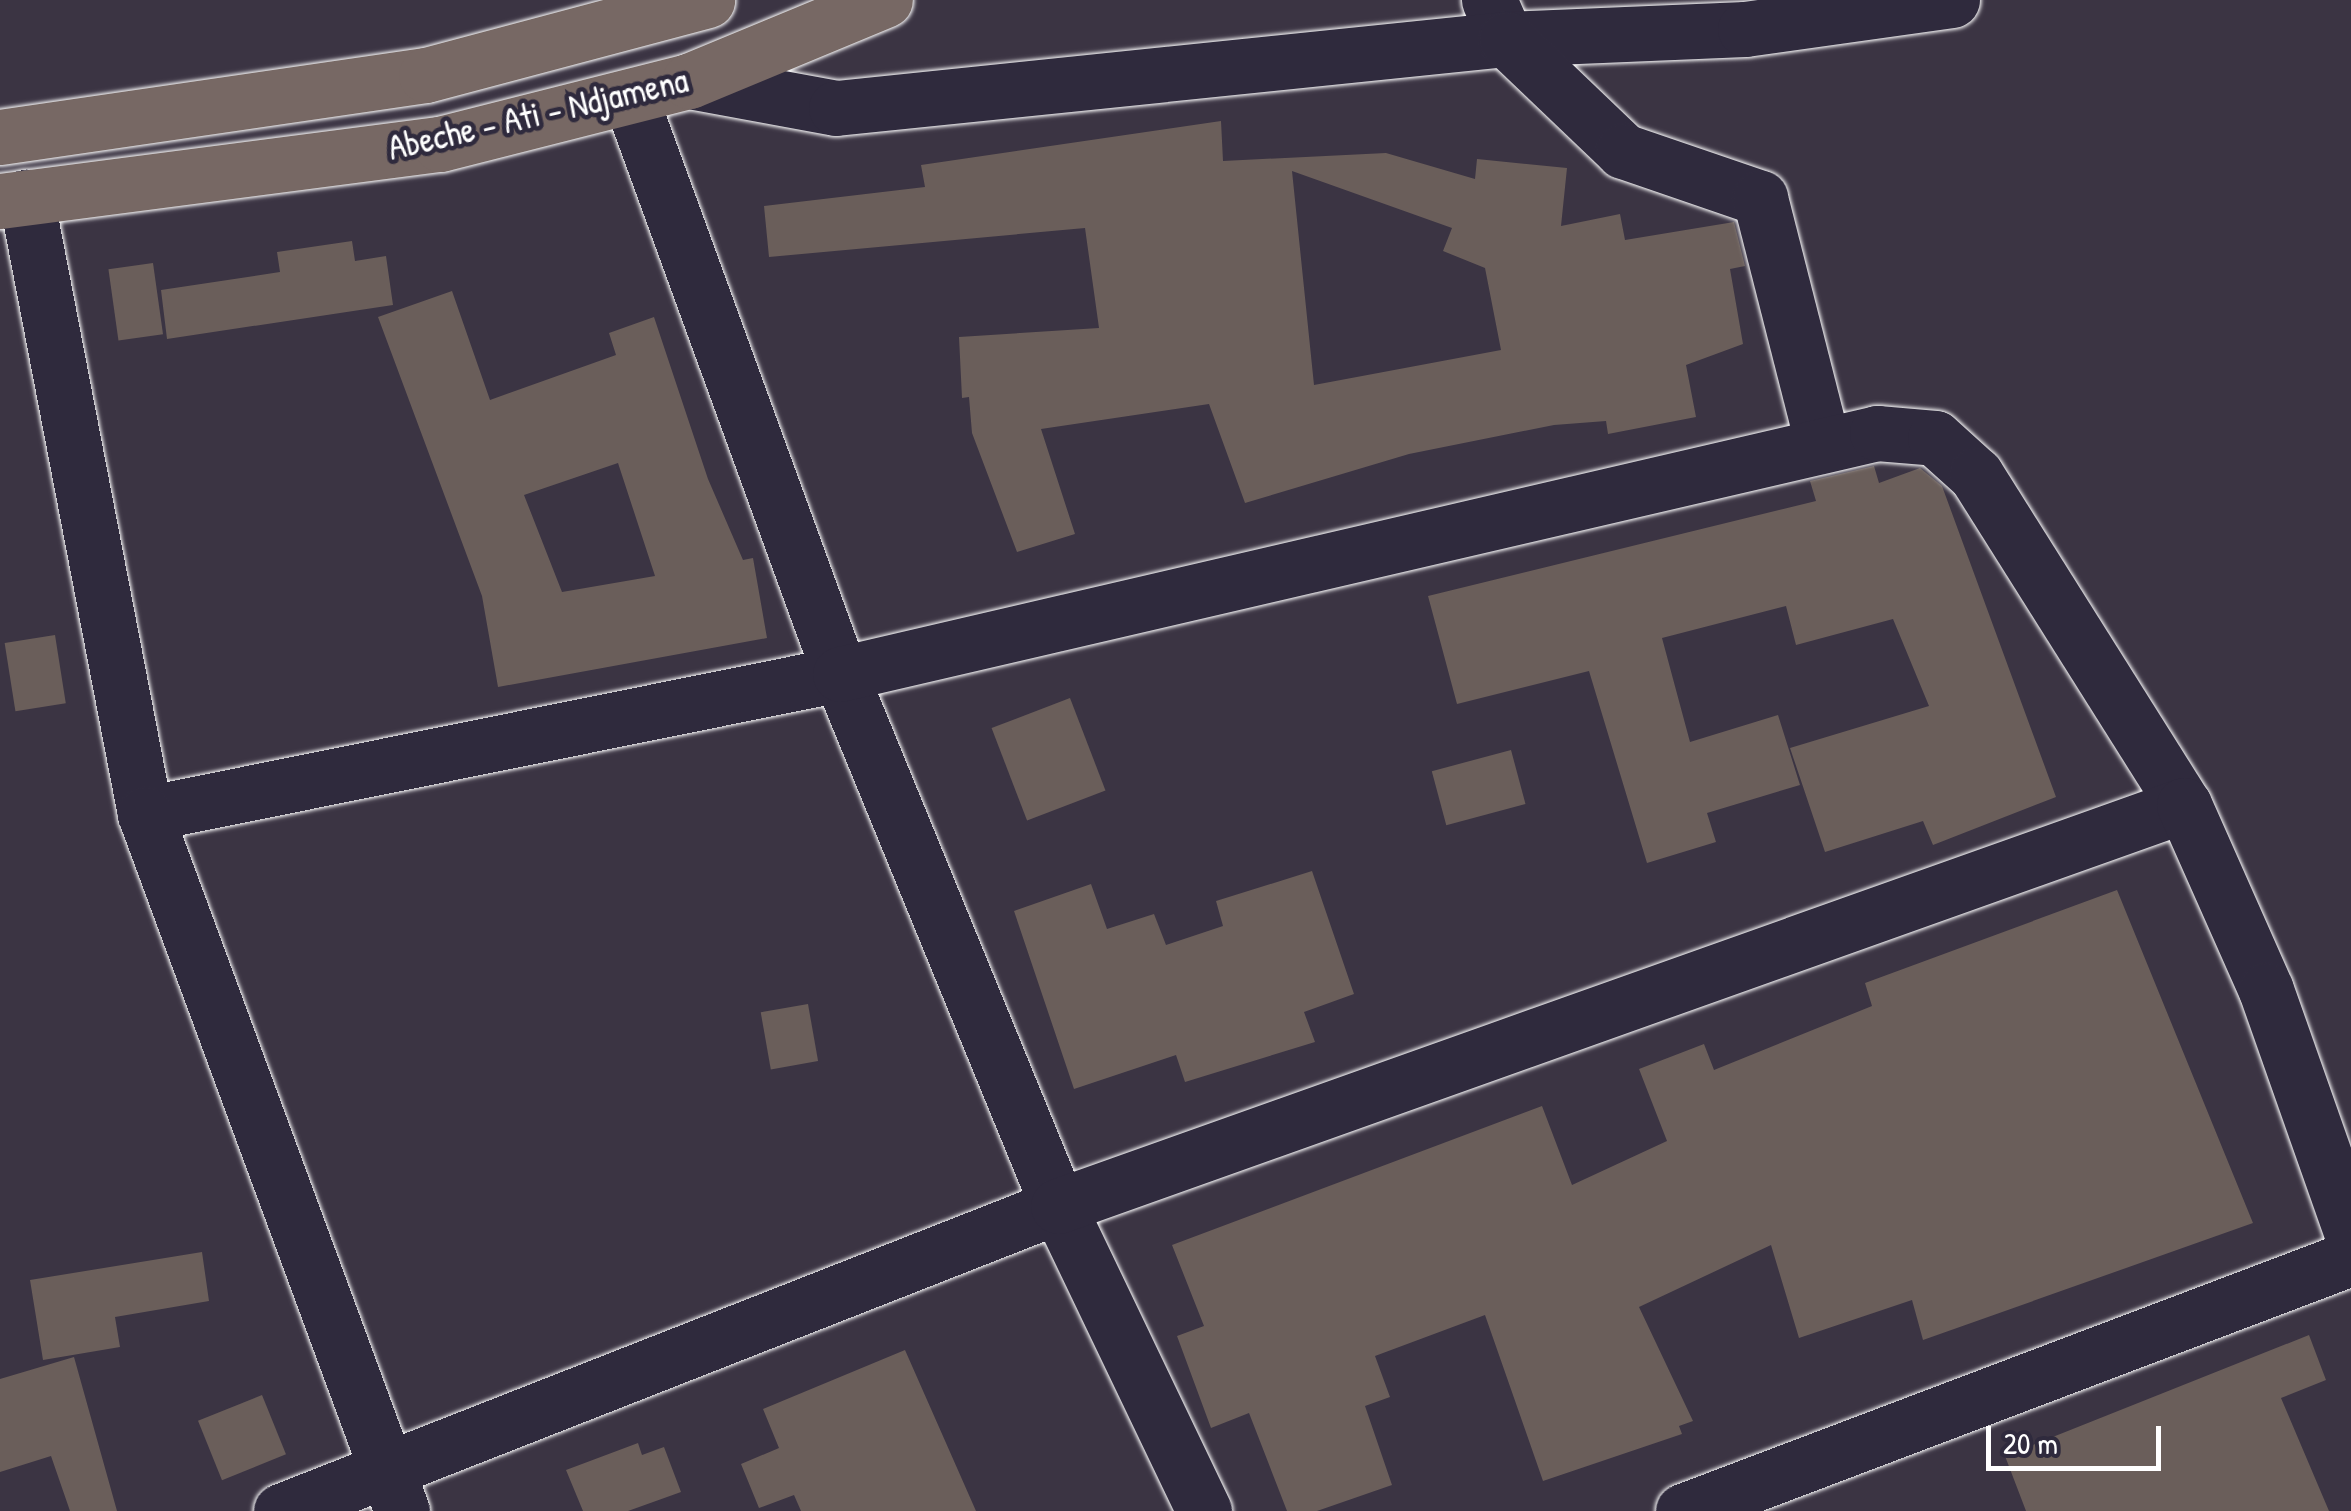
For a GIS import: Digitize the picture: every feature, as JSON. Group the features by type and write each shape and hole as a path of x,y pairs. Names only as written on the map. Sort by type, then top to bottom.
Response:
{"highway":[{"name":"Abeche - Ati - Ndjamena","path":"0,137 426,76 707,0"},
{"name":"Abeche - Ati - Ndjamena","path":"13,199 440,144 689,81 885,0"}],"street":[{"path":"689,81 836,108 1498,20 1746,29 1952,0"},
{"path":"1498,20 1622,151 1760,198 1822,441"},
{"path":"630,97 840,674 1058,1206 1204,1511"},
{"path":"13,199 146,814 393,1490"},
{"path":"146,814 840,674 1822,441 1934,438 1976,476 2184,804 2266,990 2351,1232"},
{"path":"281,1511 393,1490 1058,1206 2184,804"},
{"path":"1682,1511 2351,1258"}],"building":[{"path":"1221,121 1223,161 1386,153 1475,179 1477,159 1567,168 1561,226 1620,214 1625,240 1734,222 1745,266 1730,269 1743,344 1686,365 1696,417 1608,434 1606,421 1554,425 1409,454 1245,503 1209,404 1041,429 1075,534 1017,552 972,433 969,397 962,398 959,337 1099,328 1085,228 769,257 764,206 925,187 921,165","holes":["1292,171 1452,228 1443,251 1485,268 1501,350 1314,385"]},
{"path":"352,241 355,261 386,256 393,305 167,339 161,290 280,272 277,252"},
{"path":"153,263 163,334 118,341 108,269"},
{"path":"452,291 490,400 616,355 609,333 654,317 708,479 743,560 753,558 767,638 498,687 482,596 378,317","holes":["618,463 655,576 562,592 524,495"]},
{"path":"1874,466 1879,483 1920,468 1942,486 2056,797 1933,845 1923,821 1825,852 1790,748 1929,706 1893,619 1796,645 1786,606 1662,638 1690,742 1778,715 1800,785 1707,813 1716,842 1647,863 1589,671 1457,704 1428,596 1816,501 1810,481"},
{"path":"55,635 66,703 15,711 5,643"},
{"path":"1070,698 1105,790 1027,821 992,728"},
{"path":"1511,750 1525,804 1446,825 1432,771"},
{"path":"1312,871 1354,994 1304,1012 1315,1042 1185,1082 1176,1055 1074,1089 1014,911 1091,884 1107,929 1154,914 1166,945 1223,926 1216,901"},
{"path":"2117,890 2253,1223 1923,1340 1912,1300 1799,1338 1771,1245 1639,1307 1693,1421 1679,1426 1682,1434 1543,1481 1485,1315 1375,1356 1390,1397 1365,1406 1392,1485 1317,1511 1287,1511 1249,1413 1211,1428 1177,1336 1204,1326 1172,1245 1542,1106 1572,1185 1667,1141 1639,1069 1704,1044 1714,1070 1872,1006 1865,983"},
{"path":"808,1004 818,1061 771,1069 761,1012"},
{"path":"202,1252 209,1301 115,1317 120,1347 43,1360 30,1280"},
{"path":"2309,1335 2326,1380 2281,1398 2329,1511 2026,1511 2005,1456"},
{"path":"905,1350 976,1511 801,1511 794,1495 759,1508 741,1464 779,1448 763,1409"},
{"path":"74,1357 117,1511 70,1511 51,1456 0,1472 0,1379"},
{"path":"262,1395 286,1454 222,1480 198,1421"},
{"path":"638,1443 642,1455 664,1447 681,1492 628,1511 583,1511 566,1470"}]}
